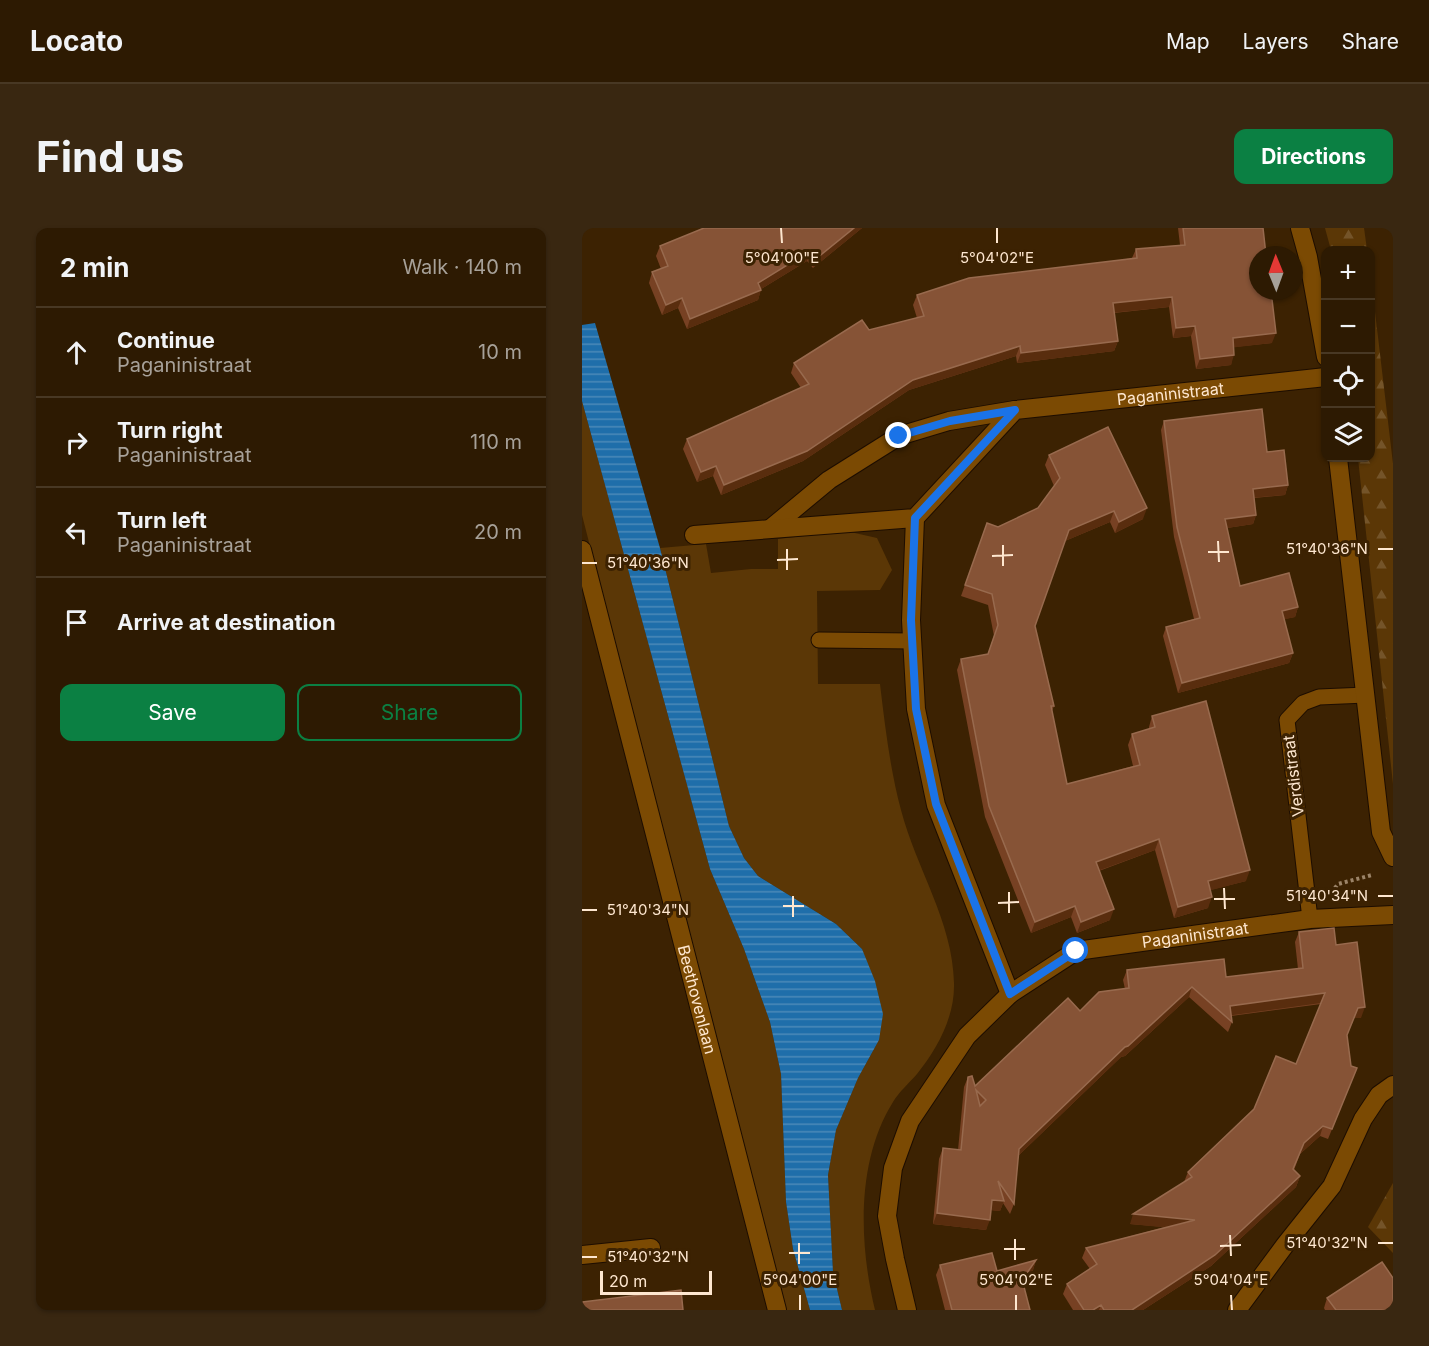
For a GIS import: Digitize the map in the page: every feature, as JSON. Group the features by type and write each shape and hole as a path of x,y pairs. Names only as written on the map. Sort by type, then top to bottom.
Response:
{"street":[{"path":"1300,228 1308,257 1325,354"},
{"name":"Paganinistraat","path":"770,529 829,480 899,436 950,421 1015,410 1321,377"},
{"path":"1010,994 936,804 916,709 911,620 915,518 1015,410"},
{"path":"1338,462 1381,832 1393,857"},
{"path":"694,535 915,518"},
{"name":"Beethovenlaan","path":"582,550 777,1310"},
{"path":"1393,909 1393,916"},
{"name":"Paganinistraat","path":"907,1310 887,1216 893,1168 910,1121 967,1036 1010,994 1076,951 1310,919 1393,916"},
{"path":"1237,1310 1332,1186 1378,1095 1393,1085"},
{"path":"582,1255 651,1248"}],"lane":[{"path":"819,640 913,641"},
{"name":"Verdistraat","path":"1310,919 1287,720 1303,703 1319,697 1366,695"}],"green space":[{"path":"1325,228 1364,228 1366,246 1330,246"},
{"path":"1375,312 1393,464 1393,784 1358,462 1375,462"},
{"path":"582,401 710,869 744,949 770,1022 781,1074 786,1202 793,1249 810,1310 786,1310 582,515"},
{"path":"846,531 877,538 892,570 880,590 817,591 818,684 880,684 897,795 908,832 941,917 952,960 954,983 954,996 948,1020 938,1043 917,1074 893,1102 872,1150 864,1203 864,1231 875,1310 842,1310 833,1272 828,1175 836,1130 858,1078 879,1040 862,949 836,924 758,876 744,858 729,826 660,548 706,544 711,573 778,569 778,539"},
{"path":"1393,1183 1393,1253 1368,1227"}],"water":[{"path":"595,323 660,548 729,826 744,858 758,876 836,924 862,949 875,981 883,1014 879,1040 858,1078 836,1130 828,1175 833,1272 842,1310 810,1310 793,1249 786,1202 781,1074 770,1022 744,949 710,869 582,401 582,325"}],"building":[{"path":"704,228 854,228 817,258 810,251 758,283 761,290 690,319 682,298 666,305 652,272 668,266 660,246"},
{"path":"1183,228 1263,228 1265,246 1249,246 1249,300 1272,300 1276,333 1233,338 1234,355 1200,359 1195,326 1176,328 1172,297 1113,303 1118,341 1021,353 1020,346 913,380 807,451 724,485 716,466 701,472 687,439 809,384 794,363 862,320 869,330 924,316 917,295 969,278 1137,258 1136,249 1185,245"},
{"path":"1262,409 1267,452 1284,450 1288,485 1253,489 1256,515 1225,519 1240,586 1289,573 1298,607 1282,611 1293,653 1182,683 1166,627 1200,618 1177,527 1164,421"},
{"path":"1108,427 1147,508 1119,522 1114,511 1069,530 1035,626 1054,706 1051,706 1067,784 1140,765 1132,734 1155,727 1152,716 1206,701 1250,870 1208,881 1212,897 1178,907 1159,839 1096,862 1114,909 1081,922 1075,906 1035,922 989,806 961,659 988,654 998,625 992,594 965,585 987,523 998,527 1038,508 1060,478 1049,455"},
{"path":"1334,928 1336,945 1357,942 1365,1007 1358,1008 1347,1035 1351,1066 1357,1068 1332,1129 1323,1126 1304,1143 1293,1169 1300,1176 1215,1255 1132,1310 1104,1310 1101,1305 1093,1310 1084,1310 1067,1284 1097,1264 1086,1248 1195,1220 1133,1214 1192,1177 1188,1172 1254,1109 1276,1056 1296,1064 1325,993 1230,1006 1232,1022 1192,987 1125,1047 1019,1149 1014,1204 998,1181 1004,1201 992,1200 990,1220 937,1213 943,1148 961,1150 968,1077 972,1076 975,1086 1068,998 1080,1011 1099,992 1129,988 1127,970 1224,959 1226,977 1303,968 1299,932","holes":["976,1090 986,1100 980,1106"]},
{"path":"992,1253 997,1271 1036,1260 1018,1286 1023,1283 1030,1310 952,1310 940,1265"},
{"path":"1382,1262 1393,1278 1393,1310 1336,1310 1327,1298"},
{"path":"681,1290 683,1310 583,1310 582,1302"}],"route":[{"path":"899,436 950,421 1015,410 915,518 911,620 916,709 936,804 1010,994 1076,951"}]}
